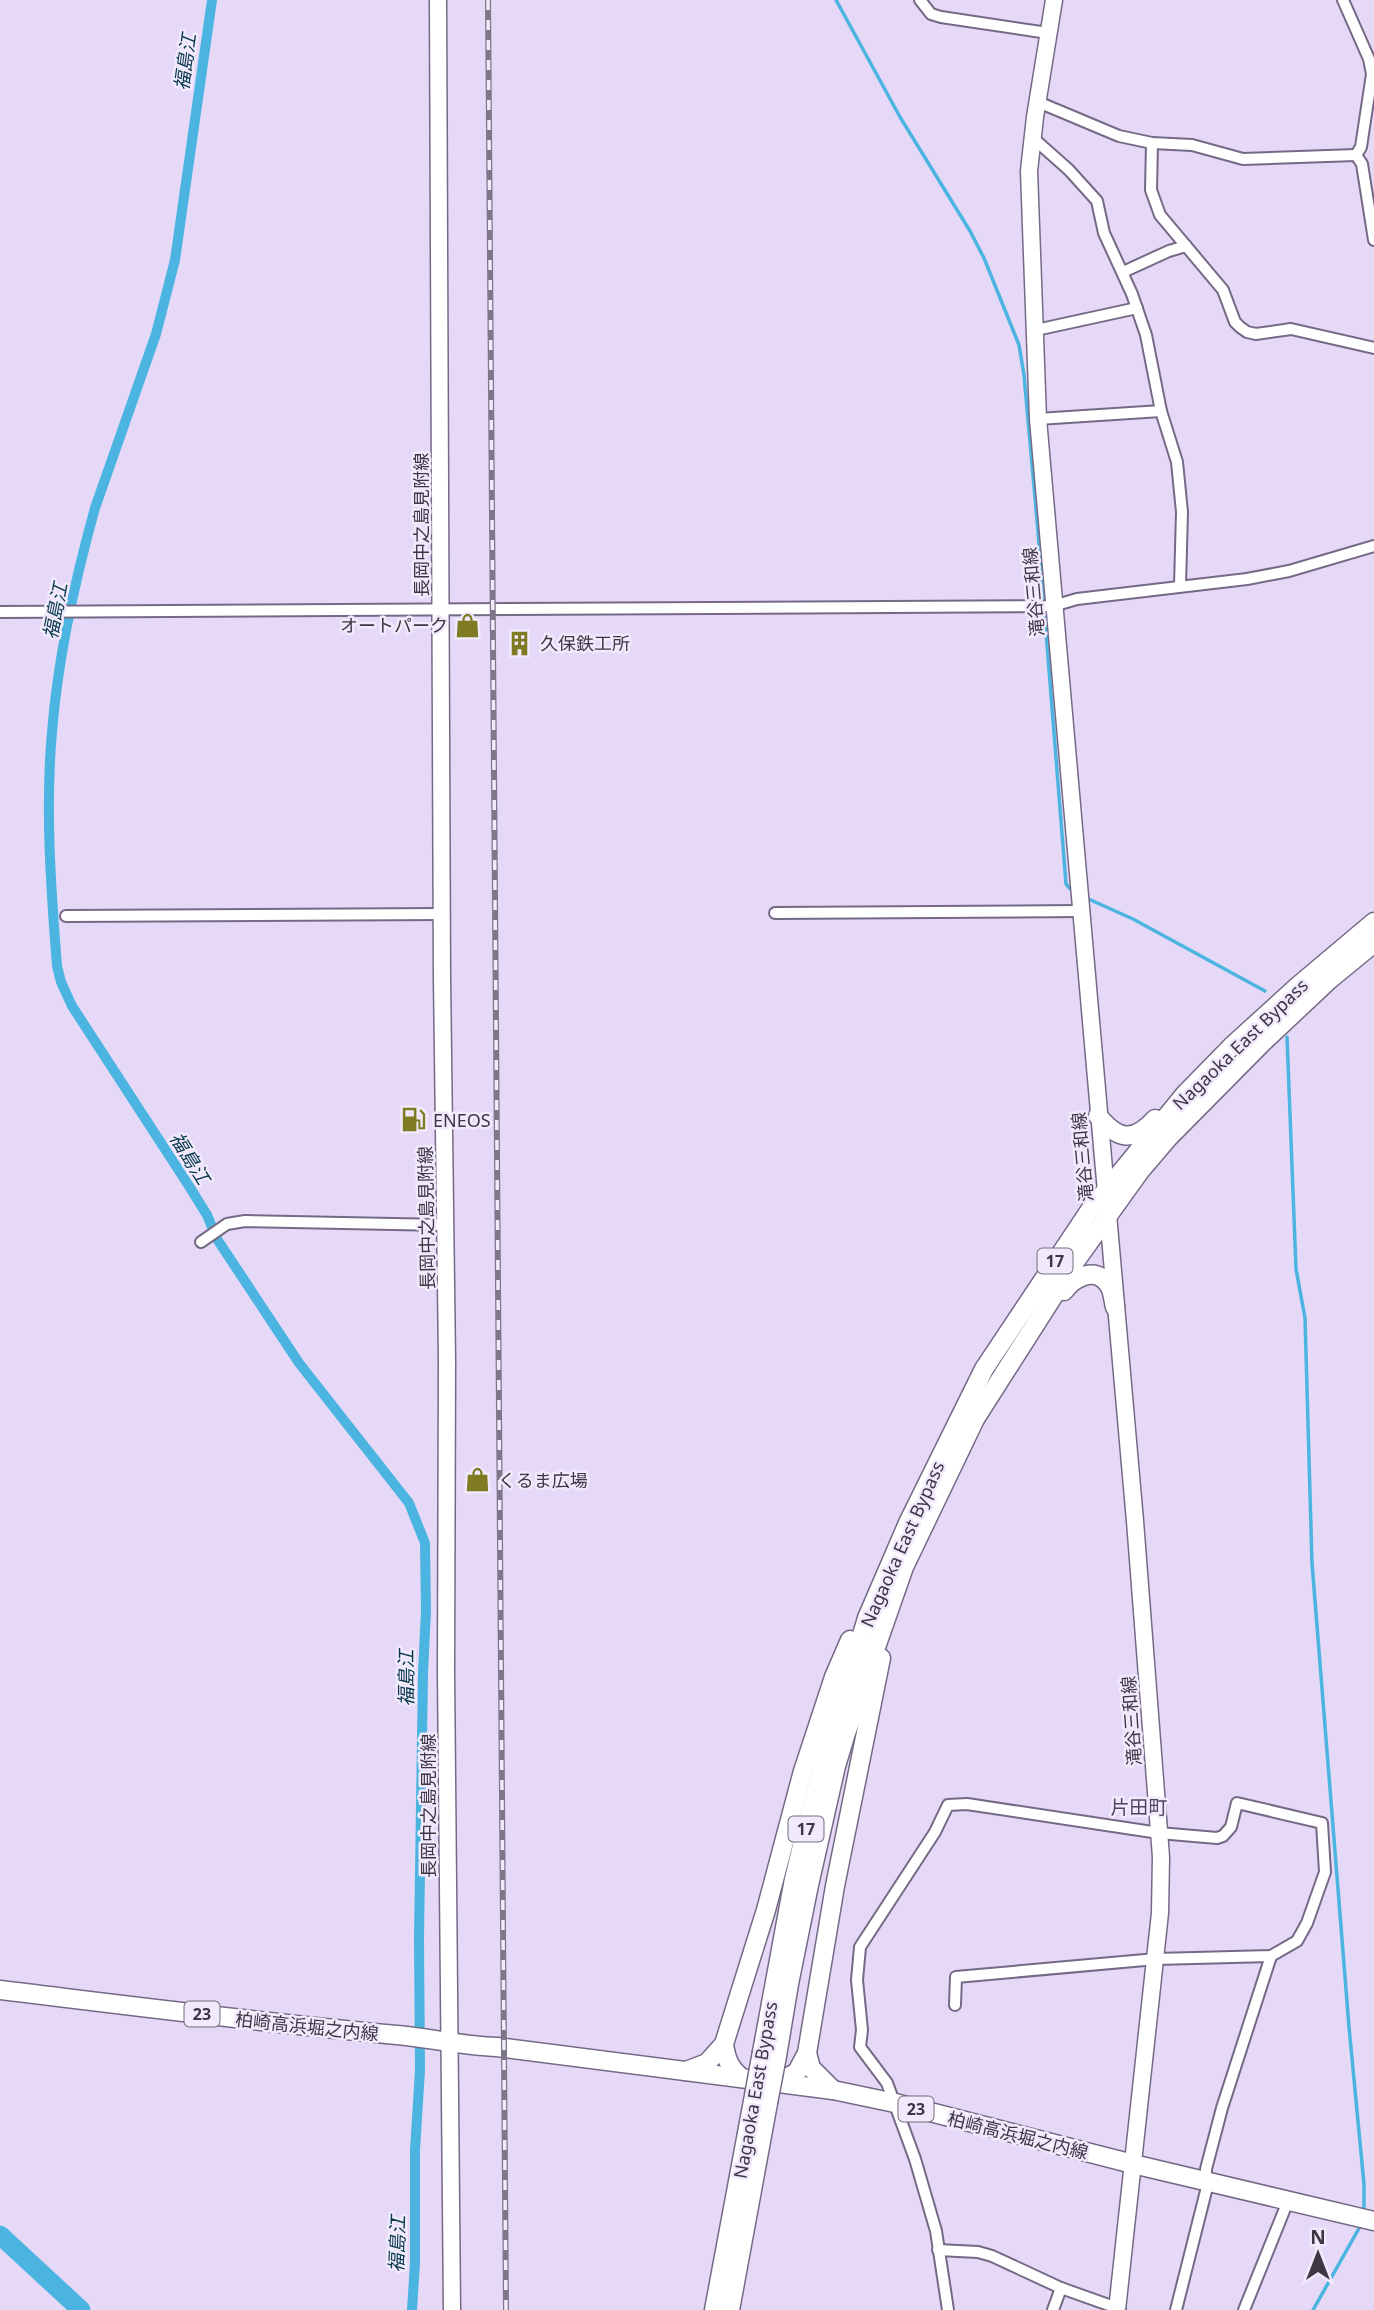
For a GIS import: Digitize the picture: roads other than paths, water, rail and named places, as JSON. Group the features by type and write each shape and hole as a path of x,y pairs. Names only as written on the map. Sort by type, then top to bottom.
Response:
{"main road":[{"name":"長岡中之島見附線","path":"438,0 444,1225 447,1361 442,2041 452,2310"},
{"name":"滝谷三和線","path":"1054,0 1033,138 1029,199 1038,419 1135,1521 1161,1881 1156,1959 1119,2309"},
{"path":"1098,1116 1118,1135 1141,1132 1241,1029 1327,953 1374,920"},
{"name":"Nagaoka East Bypass","path":"730,2310 781,1983 836,1766 869,1596 985,1369 1021,1311 1105,1191 1186,1093 1232,1046 1374,920"},
{"name":"Nagaoka East Bypass","path":"854,1682 914,1545 975,1419 1050,1299 1107,1217 1169,1137 1216,1087 1329,980 1374,943"},
{"path":"914,1545 1033,1336 1067,1287 1081,1276 1098,1276 1108,1284 1115,1307"},
{"path":"779,2082 797,2072 807,2053 845,1832 854,1682"},
{"path":"686,2071 706,2063 724,2044 777,1871 803,1771 854,1682"},
{"name":"柏崎高浜堀之内線","path":"0,1990 405,2036 833,2090 1374,2221"},
{"path":"724,2044 730,2067 742,2078"},
{"path":"807,2053 811,2068 833,2090"},
{"name":"Nagaoka East Bypass","path":"714,2310 761,2102"}],"street":[{"path":"919,0 931,13 941,17 1048,33"},
{"path":"1343,0 1372,74 1361,147 1356,155"},
{"path":"1038,102 1108,132 1152,143 1192,145 1243,159 1356,155"},
{"path":"1033,138 1069,170 1097,201 1104,233 1137,308 1152,361 1161,411 1177,462 1182,512 1180,586"},
{"path":"1152,143 1154,202 1160,215 1223,290 1235,322 1247,332 1255,334 1291,329 1374,348"},
{"path":"1356,155 1362,164 1374,240"},
{"path":"1123,272 1186,246"},
{"path":"1036,330 1137,308"},
{"path":"1038,419 1161,411"},
{"path":"0,612 1053,606 1077,599 1247,579 1289,571 1374,547"},
{"path":"775,913 1080,911"},
{"path":"66,916 442,914"},
{"path":"204,1240 227,1224 245,1221 444,1225"},
{"path":"948,2310 936,2231 923,2184 884,2076 860,2047 862,2029 857,1980 859,1954 869,1930 928,1843 948,1805 967,1804 1158,1833 1210,1838 1223,1836 1231,1827 1237,1803 1322,1823 1325,1872 1304,1932 1297,1941 1271,1956 1156,1959 956,1977 955,2005"},
{"path":"1176,2310 1206,2191 1206,2169 1222,2108 1271,1956"},
{"path":"1244,2310 1288,2201"},
{"path":"938,2250 978,2252 992,2256 1061,2288 1119,2309"},
{"path":"1053,2310 1061,2288"}],"waterway":[{"name":"福島江","path":"212,0 175,260 156,334 95,508 63,647 55,704 49,790 57,966 72,1006 189,1186 207,1215 217,1239 299,1363 409,1503 425,1543 419,1938 420,2070 415,2150 415,2263 412,2310"},
{"path":"836,0 900,117 970,231 984,258 1019,345 1038,531 1066,884 1074,893"},
{"path":"1084,897 1133,919 1265,991"},
{"path":"1287,1037 1296,1269 1305,1318 1312,1563 1364,2184 1364,2212"},
{"path":"1313,2310 1362,2223"},
{"path":"0,2235 81,2310"}],"railway":[{"path":"488,0 506,2310"}],"place":[{"name":"オートパーク","path":"468,625"},
{"name":"久保鉄工所","path":"520,643"},
{"name":"ENEOS","path":"413,1120"},
{"name":"くるま広場","path":"478,1480"}],"district":[{"name":"片田町","path":"1139,1807"}]}
